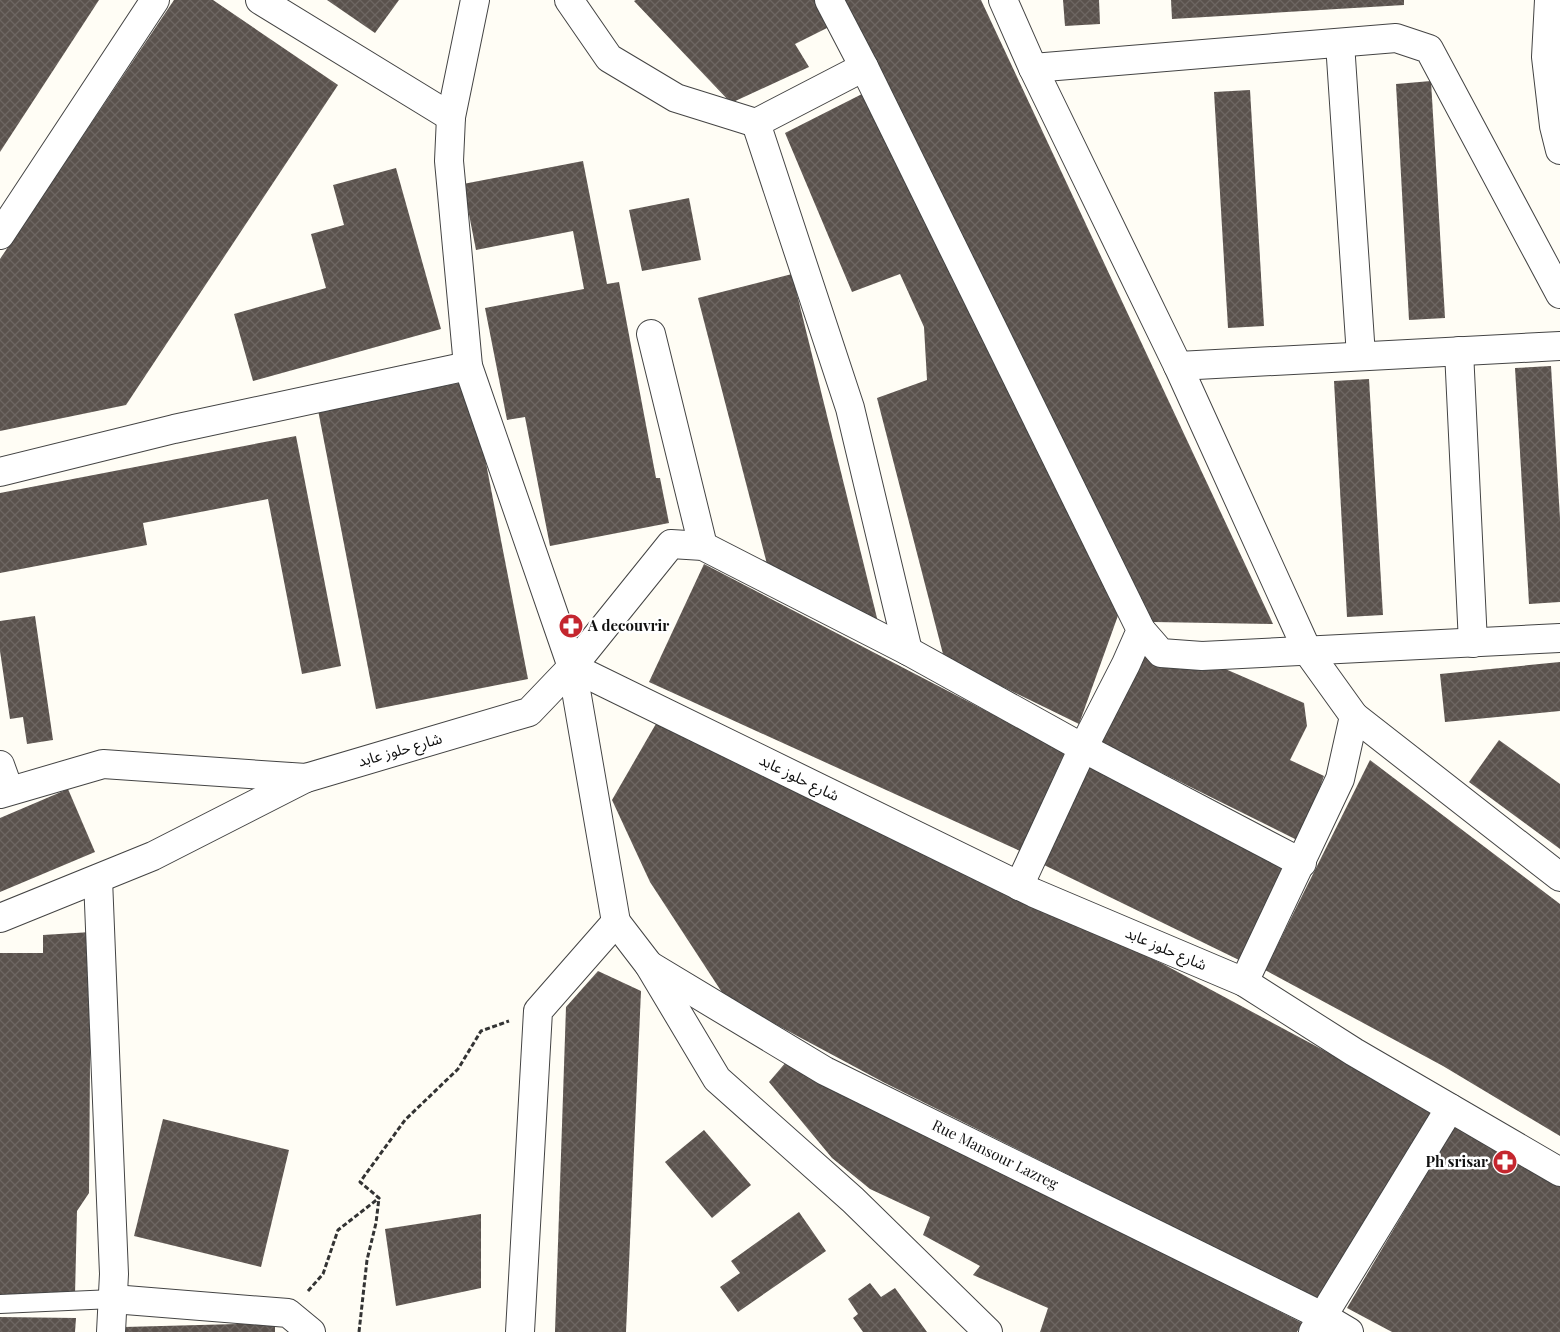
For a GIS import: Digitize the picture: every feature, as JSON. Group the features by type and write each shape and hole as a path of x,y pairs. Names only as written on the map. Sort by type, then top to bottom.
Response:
{"street":[{"path":"0,234 156,0"},
{"path":"260,0 451,117"},
{"path":"475,0 451,117 449,161 468,366 572,667 616,922 649,965 717,1079 853,1200 988,1332"},
{"path":"569,0 609,58 676,98 756,124 864,67"},
{"path":"829,0 864,67 1141,630 1161,653 1202,656 1560,638"},
{"path":"1003,0 1033,68 1178,366 1308,652 1354,716 1560,877"},
{"path":"1549,0 1546,57 1554,126 1560,150"},
{"path":"1033,68 1396,38 1429,49 1560,294"},
{"path":"1340,43 1361,356"},
{"path":"756,124 850,408 908,651"},
{"path":"651,334 703,546"},
{"path":"1178,366 1560,346"},
{"path":"1459,351 1473,643"},
{"path":"0,472 174,429 468,366"},
{"path":"572,667 671,544 703,546 908,651 1083,748 1302,863"},
{"path":"1019,886 1083,748 1126,664 1141,630"},
{"name":"شارع حلوز عابد","path":"4,792 103,764 306,778 529,712 572,667 1019,886 1244,982 1354,1052 1560,1172"},
{"path":"1244,982 1340,780 1354,716"},
{"path":"0,765 4,792"},
{"path":"0,918 153,856 306,778"},
{"path":"98,879 114,1274 112,1332"},
{"path":"520,1332 538,1011 616,922"},
{"name":"Rue Mansour Lazreg","path":"649,965 825,1071 1318,1324 1349,1332"},
{"path":"1318,1324 1450,1108"},
{"path":"113,1299 288,1313 310,1332"}],"lane":[{"path":"0,1304 113,1299"}],"path":[{"path":"379,1198 360,1182 405,1120 458,1069 482,1031 538,1011"},
{"path":"288,1313 323,1274 338,1230 379,1198"},
{"path":"359,1332 364,1302 367,1260 376,1223 379,1198"}],"building":[{"path":"0,0 99,0 0,152"},
{"path":"174,0 213,0 338,85 126,405 0,431 0,259"},
{"path":"327,0 399,0 375,33"},
{"path":"817,0 831,26 795,44 809,67 731,103 634,1"},
{"path":"841,0 981,0 1273,624 1153,622"},
{"path":"1063,0 1099,0 1100,24 1065,26"},
{"path":"1171,0 1404,0 1404,5 1172,19"},
{"path":"1431,81 1445,318 1409,320 1396,84"},
{"path":"1250,90 1264,326 1228,328 1214,92"},
{"path":"864,93 1120,610 1079,724 944,658 877,398 927,380 924,327 900,274 852,292 785,133"},
{"path":"583,161 607,284 619,282 656,478 660,478 669,523 550,546 525,417 507,420 485,308 584,289 573,231 476,250 463,184"},
{"path":"396,168 441,329 253,381 234,314 326,288 311,234 344,225 333,185"},
{"path":"689,198 701,260 642,271 629,210"},
{"path":"792,274 878,622 768,568 698,298"},
{"path":"1551,366 1560,519 1560,602 1529,604 1515,368"},
{"path":"1369,379 1383,615 1347,617 1334,381"},
{"path":"470,381 528,679 376,709 318,410"},
{"path":"296,436 341,666 302,674 268,499 143,523 147,545 0,573 0,493"},
{"path":"704,564 1065,752 1020,851 649,682"},
{"path":"35,616 53,740 27,744 23,717 10,719 0,651 0,621"},
{"path":"1141,654 1223,668 1304,703 1307,726 1290,760 1324,776 1301,842 1100,742"},
{"path":"1560,662 1560,711 1445,722 1440,674"},
{"path":"657,722 1163,964 1435,1110 1319,1300 883,1082 725,997 650,882 612,800"},
{"path":"1499,740 1560,784 1560,849 1469,782"},
{"path":"1370,760 1560,904 1560,1136 1443,1066 1265,970"},
{"path":"1090,767 1287,862 1239,960 1042,864"},
{"path":"68,789 95,852 0,892 0,818"},
{"path":"91,932 89,1193 77,1211 75,1295 0,1297 0,953 43,953 43,935"},
{"path":"598,971 641,991 626,1332 555,1332 566,1007"},
{"path":"787,1061 1302,1323 1297,1332 1040,1332 1048,1308 973,1275 980,1266 923,1235 930,1217 870,1189 832,1158 769,1082"},
{"path":"163,1119 289,1150 261,1267 134,1236"},
{"path":"1456,1124 1560,1186 1560,1332 1392,1332 1347,1308"},
{"path":"704,1130 751,1185 712,1218 665,1162"},
{"path":"799,1212 826,1251 738,1312 720,1287 740,1273 731,1261"},
{"path":"481,1214 481,1288 396,1306 385,1229"},
{"path":"870,1283 881,1297 895,1288 927,1332 863,1332 853,1318 858,1314 848,1299"},
{"path":"0,1317 76,1318 75,1332 0,1332"},
{"path":"275,1323 275,1332 124,1332 124,1327"}],"place":[{"name":"A decouvrir","path":"571,626"},
{"name":"Ph srisar","path":"1505,1162"}]}
